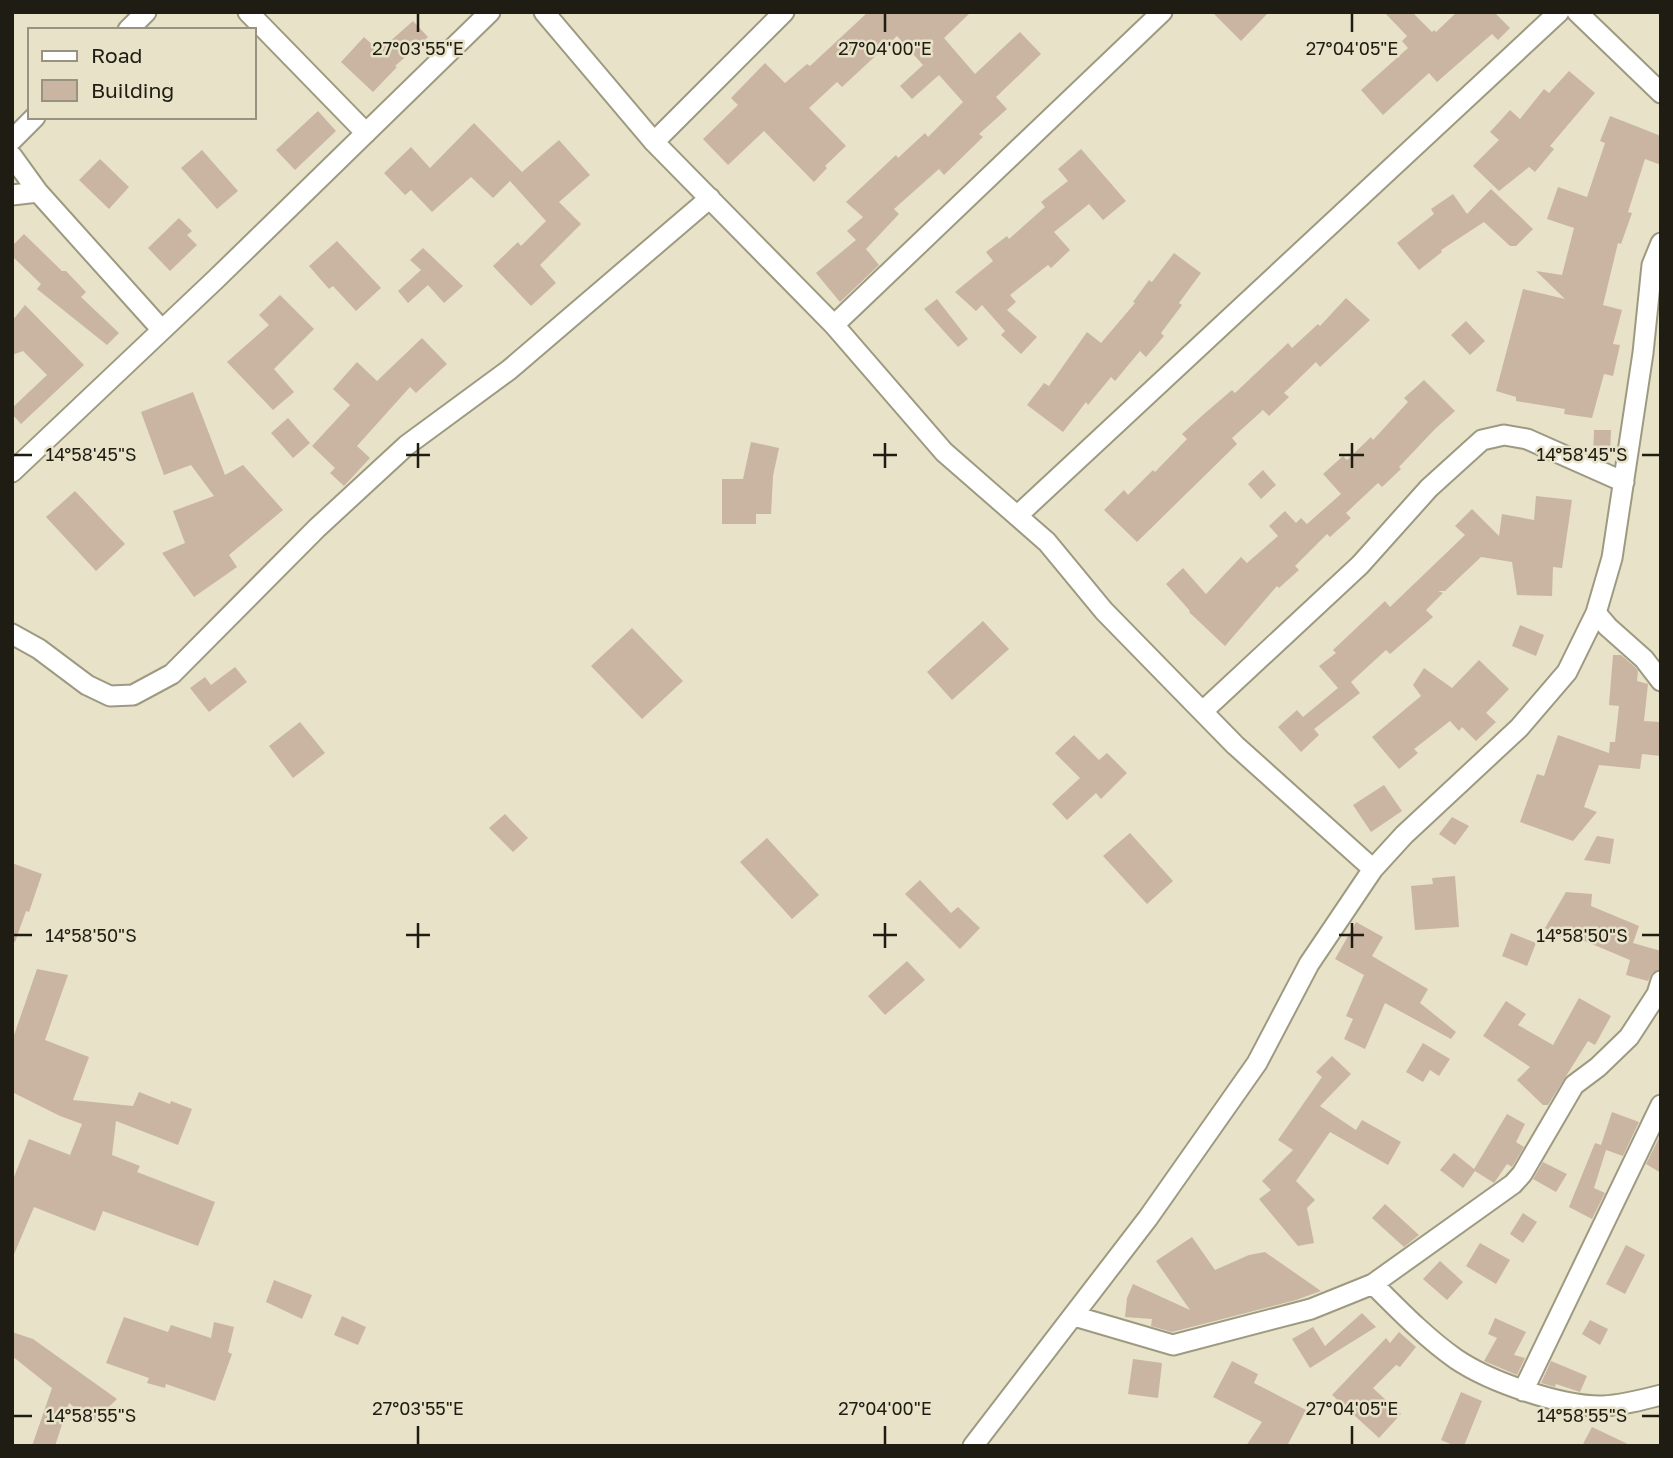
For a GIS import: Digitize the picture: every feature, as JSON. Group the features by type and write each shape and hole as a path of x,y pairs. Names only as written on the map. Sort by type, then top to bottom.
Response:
{"street":[{"path":"130,28 146,12"},
{"path":"248,12 366,133"},
{"path":"12,472 490,12"},
{"path":"544,12 654,142 834,325 944,452 1047,542 1104,611 1235,745 1373,869"},
{"path":"654,142 784,12"},
{"path":"834,325 1162,12"},
{"path":"1017,516 1559,12"},
{"path":"1577,12 1661,93"},
{"path":"12,141 33,119"},
{"path":"12,156 38,192 162,330"},
{"path":"12,195 38,192"},
{"path":"12,634 39,649 87,685 110,696 133,695 172,674 317,528 407,445 509,370 709,198"},
{"path":"973,1446 1148,1218 1257,1063 1309,964 1373,869 1404,835 1519,728 1567,672 1596,613 1612,558 1624,482 1652,353 1652,265 1661,243"},
{"path":"1203,711 1360,565 1429,488 1482,440 1504,435 1527,439 1624,482"},
{"path":"1596,613 1644,659 1661,681"},
{"path":"1074,1315 1173,1345 1311,1309 1373,1284 1513,1184 1522,1174 1574,1085 1598,1067 1629,1037 1657,994 1661,981"},
{"path":"1523,1391 1661,1105"},
{"path":"1373,1284 1421,1331 1458,1360 1523,1391 1580,1404 1602,1406 1635,1402 1661,1395"}],"building":[{"path":"868,12 971,12 944,38 975,74 1020,32 1041,54 996,97 1007,109 979,134 983,137 944,175 939,169 894,209 899,214 866,249 879,265 840,302 816,273 856,240 847,231 863,217 846,202 896,155 898,158 925,133 928,137 963,102 939,75 912,99 900,86 923,65 897,36 842,87 837,82 809,108 846,146 825,166 827,168 814,182 764,131 728,165 703,139 738,105 731,98 765,63 785,83 807,64 810,66"},
{"path":"1212,12 1269,12 1241,41"},
{"path":"1384,12 1412,12 1432,32 1436,32 1457,12 1494,12 1510,28 1498,40 1492,34 1437,82 1429,73 1383,115 1361,90 1408,48 1402,41 1407,36"},
{"path":"413,21 428,37 395,66 397,67 373,92 341,62 364,37 379,51"},
{"path":"1569,71 1595,93 1550,146 1554,149 1535,172 1529,167 1499,191 1473,166 1499,140 1490,132 1510,110 1520,119 1544,89 1549,93"},
{"path":"318,111 336,131 295,170 276,150"},
{"path":"1610,116 1661,136 1661,165 1645,159 1628,212 1632,213 1621,244 1618,243 1603,305 1622,310 1613,344 1620,345 1613,376 1604,374 1592,418 1564,414 1565,409 1516,401 1516,397 1496,391 1523,289 1565,299 1536,271 1562,275 1574,228 1547,219 1558,187 1587,197 1605,143 1600,141"},
{"path":"474,123 522,172 559,140 590,175 559,202 581,224 540,265 556,283 531,306 493,266 518,242 521,246 546,221 510,181 493,198 471,177 432,212 411,190 405,195 384,173 411,147 430,168"},
{"path":"1081,149 1126,201 1103,220 1089,204 1054,232 1070,250 1051,268 1048,265 1010,295 1016,302 1007,310 1037,337 1021,354 1001,335 1005,331 982,305 976,311 955,292 993,261 986,252 1007,236 1009,239 1045,207 1041,202 1068,181 1058,169"},
{"path":"202,150 238,191 217,209 181,168"},
{"path":"100,159 129,187 109,209 79,180"},
{"path":"1491,189 1533,229 1516,246 1510,246 1484,222 1441,250 1442,252 1419,270 1397,243 1434,214 1431,209 1453,194 1467,214"},
{"path":"179,218 192,231 187,235 197,245 170,271 148,248"},
{"path":"24,234 62,271 66,271 86,292 81,297 119,333 107,345 37,289 41,284 12,256 12,246"},
{"path":"337,241 381,288 356,311 333,286 329,289 309,266"},
{"path":"423,248 463,286 444,303 428,285 408,303 398,291 421,270 410,260"},
{"path":"1174,253 1201,273 1161,333 1164,336 1146,357 1140,351 1115,381 1111,377 1088,405 1086,402 1063,432 1027,405 1044,383 1049,386 1087,332 1101,343 1135,303 1133,302 1149,280 1152,282"},
{"path":"280,295 314,329 274,369 294,392 273,410 227,362 269,325 259,315"},
{"path":"1346,298 1370,320 1320,367 1316,362 1284,393 1289,397 1269,416 1263,410 1232,438 1237,444 1137,542 1104,510 1124,490 1128,495 1153,470 1155,472 1187,439 1182,434 1204,414 1232,390 1235,393 1288,343 1292,348 1318,324 1320,326"},
{"path":"937,299 968,339 958,347 924,309"},
{"path":"25,305 84,365 21,424 12,414 12,408 47,375 23,351 12,355 12,321"},
{"path":"1466,321 1485,341 1470,355 1451,335"},
{"path":"422,338 447,364 416,393 410,387 357,446 370,458 344,486 330,473 335,468 312,446 350,405 333,389 357,362 377,381"},
{"path":"1424,380 1455,411 1382,487 1378,483 1346,513 1351,518 1330,537 1327,534 1295,566 1299,570 1279,588 1277,586 1225,646 1189,612 1166,584 1183,568 1206,594 1241,557 1247,563 1278,536 1269,526 1285,511 1296,523 1301,518 1307,524 1341,494 1323,474 1343,456 1347,460 1371,437 1373,440 1408,402 1404,398"},
{"path":"193,392 225,475 243,465 283,510 229,555 237,567 194,597 162,553 185,543 173,511 214,496 191,465 164,475 141,412"},
{"path":"288,418 310,443 293,458 271,433"},
{"path":"1594,430 1611,430 1610,454 1593,454"},
{"path":"751,442 779,448 773,476 771,514 756,514 756,524 722,524 722,479 743,479"},
{"path":"1263,470 1276,485 1261,499 1248,484"},
{"path":"75,491 125,544 96,571 46,517"},
{"path":"1536,496 1572,500 1562,568 1553,567 1552,596 1517,595 1512,562 1481,557 1445,591 1438,591 1443,593 1426,610 1433,617 1390,654 1386,650 1351,682 1360,693 1314,729 1319,735 1301,752 1278,727 1297,710 1303,717 1338,688 1319,666 1336,653 1333,650 1385,601 1390,607 1465,535 1455,526 1472,509 1499,536 1502,514 1534,520"},
{"path":"983,621 1009,649 952,700 927,672"},
{"path":"1520,625 1544,635 1536,656 1512,646"},
{"path":"632,628 683,681 642,719 591,666"},
{"path":"1613,655 1621,655 1638,671 1637,681 1648,684 1644,721 1661,722 1661,756 1642,754 1640,769 1599,765 1584,807 1597,812 1573,841 1520,822 1537,774 1544,776 1558,735 1609,753 1610,742 1615,742 1619,706 1609,705"},
{"path":"1479,660 1509,689 1486,713 1496,722 1476,741 1462,727 1459,731 1450,721 1414,749 1418,753 1399,769 1372,737 1421,696 1413,685 1424,668 1452,688"},
{"path":"235,667 247,682 209,712 190,688 205,677 211,685"},
{"path":"300,722 325,753 293,778 269,746"},
{"path":"1074,735 1099,760 1107,753 1127,773 1101,799 1096,793 1067,820 1052,804 1080,778 1055,753"},
{"path":"1384,785 1402,811 1371,832 1353,805"},
{"path":"505,814 528,838 513,852 489,828"},
{"path":"1452,817 1469,826 1455,845 1439,834"},
{"path":"1130,833 1173,881 1147,904 1103,856"},
{"path":"1597,836 1614,839 1610,864 1584,860"},
{"path":"767,838 819,895 792,919 740,862"},
{"path":"12,863 42,874 15,942 12,941"},
{"path":"1455,876 1459,927 1415,930 1411,886 1433,884 1432,878"},
{"path":"920,880 951,913 958,907 980,928 960,949 905,894"},
{"path":"1566,892 1592,894 1591,906 1639,926 1633,943 1661,951 1660,969 1652,973 1648,981 1626,975 1630,960 1575,937 1571,943 1545,928"},
{"path":"1356,922 1383,937 1372,956 1428,989 1420,1003 1456,1032 1451,1039 1385,1003 1365,1049 1344,1039 1353,1019 1346,1016 1364,975 1335,959"},
{"path":"1511,933 1536,943 1527,966 1502,956"},
{"path":"907,961 925,980 885,1015 868,996"},
{"path":"37,969 68,975 45,1040 89,1057 73,1100 133,1106 139,1092 192,1109 178,1145 116,1121 112,1155 140,1166 137,1172 215,1202 198,1246 103,1211 95,1231 34,1207 12,1259 12,1182 29,1139 70,1155 82,1124 12,1092 12,1041"},
{"path":"1579,998 1611,1016 1595,1045 1588,1041 1548,1105 1543,1105 1517,1080 1530,1067 1483,1036 1506,1001 1526,1014 1518,1025 1553,1045"},
{"path":"1423,1043 1450,1059 1439,1076 1430,1070 1423,1082 1406,1072"},
{"path":"1332,1056 1351,1074 1320,1106 1356,1130 1362,1120 1401,1142 1388,1165 1330,1132 1296,1181 1315,1200 1307,1208 1314,1243 1298,1246 1259,1199 1271,1190 1262,1181 1293,1150 1278,1140 1322,1077 1316,1072"},
{"path":"1612,1112 1639,1122 1623,1156 1606,1150 1594,1188 1605,1193 1592,1219 1569,1207 1595,1143 1601,1145"},
{"path":"1507,1114 1525,1124 1516,1142 1524,1147 1512,1167 1507,1164 1494,1183 1475,1171 1463,1188 1440,1170 1454,1153 1474,1169"},
{"path":"1661,1134 1661,1173 1646,1164"},
{"path":"1543,1162 1567,1174 1556,1192 1533,1179"},
{"path":"1385,1204 1419,1235 1404,1247 1372,1218"},
{"path":"1523,1213 1537,1222 1523,1243 1510,1234"},
{"path":"1192,1237 1215,1270 1249,1255 1265,1252 1321,1291 1172,1332 1151,1326 1152,1319 1125,1317 1127,1298 1133,1284 1190,1310 1156,1261"},
{"path":"1480,1243 1510,1260 1496,1284 1466,1266"},
{"path":"1626,1245 1645,1255 1625,1294 1606,1284"},
{"path":"1440,1261 1463,1282 1447,1300 1423,1279"},
{"path":"274,1280 312,1295 302,1319 266,1302"},
{"path":"1362,1313 1376,1327 1310,1368 1292,1339 1313,1327 1325,1346"},
{"path":"342,1316 366,1327 358,1345 334,1335"},
{"path":"124,1317 168,1332 171,1325 211,1338 214,1322 234,1327 228,1352 232,1354 215,1401 166,1384 165,1388 147,1383 149,1378 106,1363"},
{"path":"1495,1318 1526,1332 1514,1355 1525,1358 1517,1375 1484,1361 1497,1338 1488,1334"},
{"path":"1590,1320 1608,1329 1600,1345 1582,1334"},
{"path":"12,1332 33,1339 117,1399 93,1422 69,1403 55,1446 32,1446 52,1388 12,1356"},
{"path":"1399,1332 1416,1347 1400,1367 1396,1365 1373,1388 1401,1414 1379,1438 1332,1395 1386,1338 1390,1343"},
{"path":"1133,1359 1162,1363 1158,1398 1128,1394"},
{"path":"1232,1361 1258,1374 1254,1383 1306,1410 1287,1446 1246,1446 1262,1422 1213,1397"},
{"path":"1551,1361 1587,1376 1580,1392 1556,1384 1555,1387 1541,1383"},
{"path":"1461,1392 1482,1401 1464,1446 1455,1446 1441,1440"},
{"path":"1592,1427 1632,1446 1582,1446"}]}
